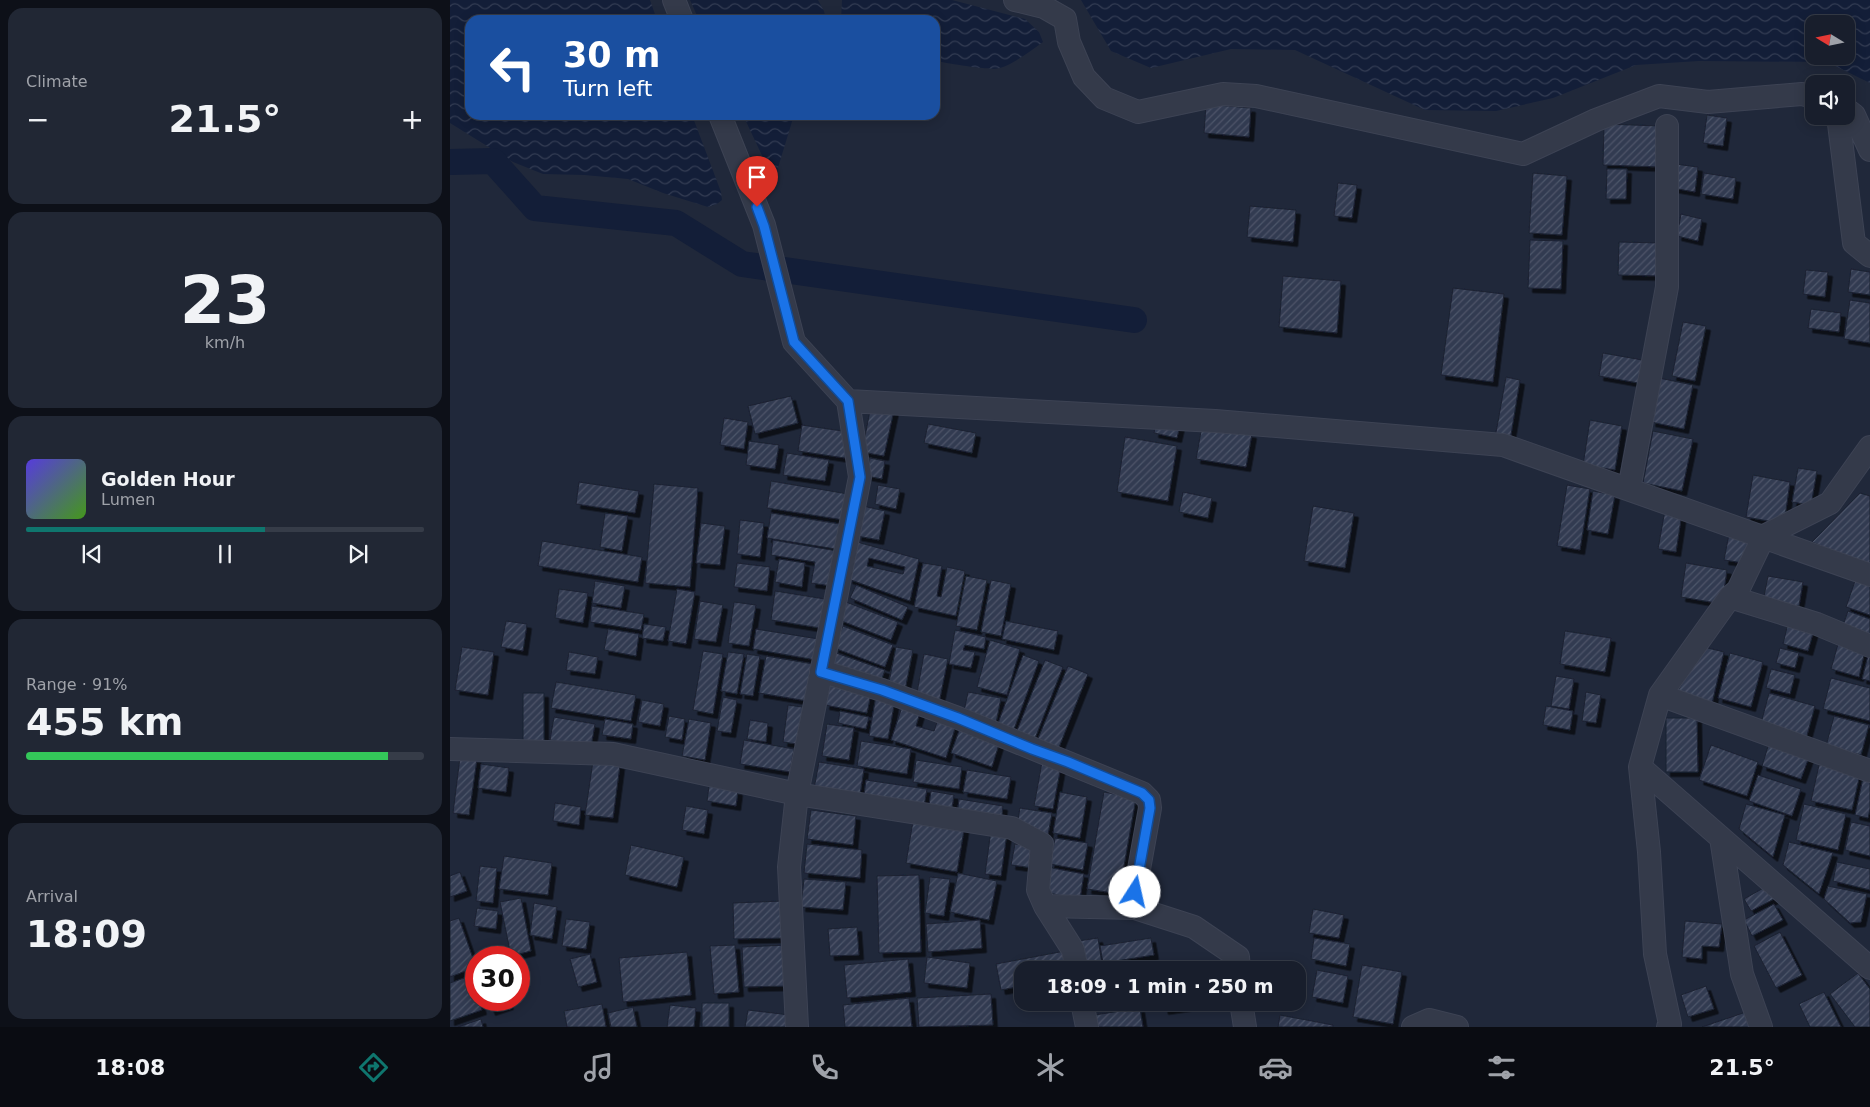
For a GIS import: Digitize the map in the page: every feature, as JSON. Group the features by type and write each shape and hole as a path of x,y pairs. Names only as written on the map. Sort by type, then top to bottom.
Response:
{"street":[{"path":"674,0 680,15"},
{"path":"1015,0 1044,7 1064,19 1069,42 1084,78 1104,98 1138,112 1223,94 1256,96 1523,154 1596,120 1659,96 1708,102 1805,95"},
{"path":"1855,117 1870,150"},
{"path":"722,120 764,226 794,342 848,401 860,477 797,794 789,867 796,1027"},
{"path":"1839,125 1854,243 1870,256"},
{"path":"1629,489 1667,287 1667,126"},
{"path":"848,401 1215,421 1503,445 1870,575"},
{"path":"1668,1027 1670,1024 1656,954 1649,852 1640,767 1660,695 1730,597 1738,590 1764,536 1830,504 1870,447"},
{"path":"1730,597 1817,624 1870,646"},
{"path":"821,672 882,690 958,718 1142,793 1149,800 1150,808 1132,908"},
{"path":"1660,695 1870,771"},
{"path":"450,749 613,754 797,794 1012,828 1042,844 1038,890 1045,906 1073,950 1075,961"},
{"path":"1640,767 1870,968"},
{"path":"1721,838 1742,974 1761,1027"},
{"path":"1045,906 1132,908 1194,926 1238,957 1238,961"},
{"path":"1084,1011 1087,1027"},
{"path":"1242,1011 1245,1027"},
{"path":"1413,1027 1429,1020 1457,1027"}],"water":[{"path":"450,0 650,0 655,15 465,15 465,120 694,120 721,192 722,200 708,207 663,193 628,179 543,174 513,162 450,123"},
{"path":"690,0 818,0 825,15 697,15"},
{"path":"842,0 952,0 1025,19 1039,32 1043,42 1006,66 995,69 978,68 940,62 940,15 841,15"},
{"path":"1081,0 1870,0 1870,83 1833,65 1855,65 1855,15 1805,15 1805,62 1699,61 1636,65 1553,98 1496,111 1425,110 1295,50 1231,49 1151,68 1111,51"},
{"path":"745,120 792,120 774,181"}],"building":[{"path":"1206,104 1251,108 1249,137 1204,133"},
{"path":"1707,115 1727,118 1723,146 1703,143"},
{"path":"1604,124 1661,126 1660,167 1603,165"},
{"path":"1675,164 1698,167 1695,192 1672,188"},
{"path":"1607,169 1627,169 1626,199 1606,199"},
{"path":"1533,173 1567,176 1562,235 1529,233"},
{"path":"1704,173 1736,178 1733,199 1701,194"},
{"path":"1338,183 1357,185 1352,218 1334,216"},
{"path":"1250,206 1296,210 1293,242 1247,237"},
{"path":"1681,214 1702,219 1698,241 1677,236"},
{"path":"1530,240 1563,241 1561,289 1528,288"},
{"path":"1619,242 1661,243 1660,276 1618,275"},
{"path":"1851,269 1870,272 1870,295 1848,292"},
{"path":"1806,270 1828,272 1825,297 1803,294"},
{"path":"1283,276 1341,281 1337,333 1279,327"},
{"path":"1453,288 1504,294 1493,382 1441,375"},
{"path":"1850,300 1870,303 1870,343 1844,339"},
{"path":"1811,309 1841,313 1839,332 1808,328"},
{"path":"1683,322 1706,326 1695,381 1672,376"},
{"path":"1603,353 1648,361 1644,384 1599,376"},
{"path":"1506,377 1520,380 1510,441 1495,438"},
{"path":"1659,378 1693,385 1684,429 1651,422"},
{"path":"791,396 798,423 755,434 748,406"},
{"path":"871,405 894,410 884,456 862,452"},
{"path":"724,418 748,422 744,449 720,445"},
{"path":"1590,420 1622,426 1615,470 1583,465"},
{"path":"1156,421 1180,425 1177,438 1154,433"},
{"path":"928,424 976,433 972,453 924,443"},
{"path":"802,425 849,432 845,458 798,451"},
{"path":"1202,426 1252,434 1246,467 1196,459"},
{"path":"1653,431 1693,439 1682,491 1643,483"},
{"path":"1125,437 1177,446 1168,501 1117,492"},
{"path":"749,441 779,445 775,469 746,465"},
{"path":"787,453 829,460 825,481 783,475"},
{"path":"870,458 885,461 882,479 867,476"},
{"path":"1798,468 1817,471 1811,505 1792,502"},
{"path":"1753,475 1790,482 1784,524 1746,517"},
{"path":"771,481 848,494 844,520 767,508"},
{"path":"579,482 639,491 635,513 576,504"},
{"path":"654,484 698,488 690,587 645,583"},
{"path":"878,485 900,489 896,509 875,504"},
{"path":"1567,485 1590,489 1580,550 1557,546"},
{"path":"1593,491 1615,495 1608,534 1587,530"},
{"path":"1183,492 1212,498 1208,518 1179,512"},
{"path":"1860,493 1870,496 1870,567 1812,542"},
{"path":"863,506 885,511 879,540 857,536"},
{"path":"1313,506 1354,513 1345,568 1304,561"},
{"path":"1665,510 1682,513 1676,552 1658,549"},
{"path":"605,513 628,516 622,551 600,547"},
{"path":"771,513 840,524 836,549 767,538"},
{"path":"740,520 764,523 760,557 737,554"},
{"path":"701,523 725,526 720,565 696,563"},
{"path":"1729,534 1754,538 1750,564 1724,560"},
{"path":"773,540 837,551 832,586 811,583 815,562 771,555"},
{"path":"542,541 642,557 638,582 538,566"},
{"path":"857,542 919,559 910,601 848,579","holes":["869,558 905,567 903,574 867,566"]},
{"path":"779,559 805,563 802,587 775,582"},
{"path":"737,563 770,567 767,591 734,587"},
{"path":"923,563 942,566 937,596 941,597 947,567 965,571 956,616 914,607"},
{"path":"1686,563 1727,570 1722,604 1681,597"},
{"path":"966,576 987,580 977,630 956,626"},
{"path":"1768,576 1803,582 1799,606 1763,601"},
{"path":"991,580 1011,584 1001,636 981,632"},
{"path":"595,581 625,586 621,608 592,603"},
{"path":"1855,581 1870,586 1870,615 1846,607"},
{"path":"856,585 908,607 902,620 850,598"},
{"path":"559,589 588,593 583,623 555,618"},
{"path":"677,589 695,592 686,644 668,641"},
{"path":"775,591 825,599 820,628 771,620"},
{"path":"700,601 723,605 716,642 694,639"},
{"path":"734,602 756,605 749,646 728,643"},
{"path":"846,602 898,622 891,640 839,620"},
{"path":"592,606 644,614 641,630 590,622"},
{"path":"1848,611 1870,619 1870,641 1841,631"},
{"path":"506,621 527,624 523,651 501,647"},
{"path":"1006,621 1058,631 1054,650 1002,639"},
{"path":"1788,623 1814,630 1808,651 1783,644"},
{"path":"644,624 666,627 663,641 642,638"},
{"path":"843,626 893,645 885,667 834,648"},
{"path":"608,629 639,634 636,656 604,650"},
{"path":"756,629 819,639 816,660 753,649"},
{"path":"955,630 986,637 984,649 965,645 963,650 975,652 971,668 949,664"},
{"path":"1565,631 1611,638 1605,672 1560,664"},
{"path":"990,640 1020,649 1007,695 977,687"},
{"path":"1838,644 1865,651 1859,677 1831,669"},
{"path":"462,647 494,652 488,695 455,690"},
{"path":"896,647 913,650 905,690 888,687"},
{"path":"1704,647 1724,652 1711,708 1674,697"},
{"path":"1780,648 1799,653 1795,668 1776,663"},
{"path":"703,651 723,654 713,714 693,710"},
{"path":"569,652 598,657 595,674 566,670"},
{"path":"728,652 744,654 737,694 721,691"},
{"path":"836,653 885,670 879,687 830,670"},
{"path":"1730,653 1763,662 1751,707 1718,698"},
{"path":"747,654 760,656 753,696 740,694"},
{"path":"924,654 948,659 939,703 916,698"},
{"path":"1023,655 1039,661 1013,732 997,726"},
{"path":"766,656 813,664 807,701 759,693"},
{"path":"1868,656 1870,657 1870,681 1862,679"},
{"path":"1045,660 1063,667 1034,741 1016,733"},
{"path":"1068,666 1088,674 1058,750 1037,741"},
{"path":"1771,669 1795,675 1790,694 1766,688"},
{"path":"1556,676 1574,679 1569,709 1551,706"},
{"path":"1831,678 1870,688 1870,721 1823,709"},
{"path":"830,680 872,689 867,713 825,705"},
{"path":"556,682 636,695 631,721 551,708"},
{"path":"968,692 1001,698 996,723 963,716"},
{"path":"1586,692 1601,695 1596,723 1582,721"},
{"path":"523,693 544,693 544,744 523,744"},
{"path":"1769,693 1815,706 1806,739 1760,727"},
{"path":"876,696 895,700 888,739 869,736"},
{"path":"723,697 737,700 731,733 717,731"},
{"path":"642,700 664,704 660,726 638,722"},
{"path":"788,705 809,708 803,745 783,742"},
{"path":"1546,706 1573,711 1570,730 1543,725"},
{"path":"902,707 920,713 916,726 934,731 938,719 956,725 946,758 891,740"},
{"path":"840,711 869,717 866,729 838,723"},
{"path":"669,716 685,719 682,740 665,737"},
{"path":"1834,716 1869,725 1861,755 1826,746"},
{"path":"554,717 595,724 591,747 550,740"},
{"path":"1666,718 1697,718 1698,772 1666,772"},
{"path":"605,719 633,724 631,739 602,735"},
{"path":"689,719 711,723 705,760 682,756"},
{"path":"750,720 768,723 766,742 747,739"},
{"path":"827,724 854,728 849,760 822,756"},
{"path":"960,728 1000,741 992,767 951,753"},
{"path":"744,740 794,749 790,772 740,764"},
{"path":"861,741 911,749 907,774 857,766"},
{"path":"1769,743 1809,757 1801,779 1762,766"},
{"path":"1711,745 1758,762 1747,796 1699,780"},
{"path":"460,757 477,759 469,815 453,813"},
{"path":"916,760 962,767 959,789 913,782"},
{"path":"593,761 620,765 613,818 585,815"},
{"path":"819,762 864,769 859,801 813,794"},
{"path":"1042,762 1061,766 1053,809 1034,806"},
{"path":"481,764 509,768 506,792 478,788"},
{"path":"1819,765 1860,774 1852,810 1811,801"},
{"path":"967,770 1011,777 1007,799 963,792"},
{"path":"1758,775 1801,789 1792,816 1749,801"},
{"path":"1863,778 1870,779 1870,809 1868,818 1855,815"},
{"path":"866,780 927,789 923,812 863,803"},
{"path":"709,786 738,791 736,806 707,801"},
{"path":"931,791 954,795 951,815 928,812"},
{"path":"1060,792 1087,797 1080,838 1053,833"},
{"path":"1104,792 1136,798 1119,894 1087,889"},
{"path":"959,799 1003,806 1001,823 957,816"},
{"path":"555,803 581,807 579,825 553,821"},
{"path":"1746,804 1785,815 1773,857 1739,829"},
{"path":"1804,804 1846,814 1838,850 1796,840"},
{"path":"686,806 708,810 704,834 682,830"},
{"path":"1020,808 1052,813 1048,835 1016,830"},
{"path":"811,810 856,816 853,845 807,839"},
{"path":"914,815 965,824 957,872 906,863"},
{"path":"1851,822 1870,826 1870,856 1845,850"},
{"path":"991,830 1007,833 1001,876 985,874"},
{"path":"1055,838 1088,843 1083,870 1050,864"},
{"path":"1789,842 1833,853 1819,894 1783,865"},
{"path":"807,844 862,850 860,878 804,873"},
{"path":"1015,844 1036,847 1033,868 1011,865"},
{"path":"631,845 684,857 677,887 625,875"},
{"path":"504,856 552,863 548,895 499,889"},
{"path":"1837,862 1870,869 1870,890 1833,881"},
{"path":"480,866 497,868 493,903 476,901"},
{"path":"1047,867 1084,874 1080,899 1043,892"},
{"path":"460,872 467,891 450,897 450,876"},
{"path":"958,873 997,881 989,920 950,912"},
{"path":"919,875 921,952 879,953 877,876"},
{"path":"930,877 950,879 944,916 925,913"},
{"path":"804,879 846,882 843,910 801,907"},
{"path":"1767,886 1774,899 1751,911 1744,899"},
{"path":"1828,886 1867,894 1861,922 1850,923 1824,899"},
{"path":"521,898 531,951 530,946 509,946 500,902"},
{"path":"783,901 784,938 734,939 733,903"},
{"path":"534,903 557,907 552,939 530,935"},
{"path":"1774,904 1783,920 1752,936 1744,920"},
{"path":"477,908 498,911 496,929 474,926"},
{"path":"1313,909 1344,915 1339,938 1309,933"},
{"path":"459,918 469,946 465,946 465,971 450,977 450,921"},
{"path":"566,919 590,922 586,949 562,946"},
{"path":"980,920 982,948 928,952 926,924"},
{"path":"1685,921 1722,924 1719,947 1702,946 1702,959 1682,957"},
{"path":"857,927 859,955 830,956 828,929"},
{"path":"1780,932 1802,975 1776,988 1754,946"},
{"path":"1098,938 1102,961 1081,961 1078,941"},
{"path":"1151,938 1154,955 1116,961 1103,961 1100,946"},
{"path":"1314,938 1350,944 1346,966 1311,959"},
{"path":"735,945 739,992 714,994 710,946"},
{"path":"788,945 789,986 744,987 742,947"},
{"path":"1065,951 1067,961 1014,961 1014,988 1001,990 996,964"},
{"path":"687,952 691,995 623,1002 619,958"},
{"path":"590,954 597,982 578,987 570,959"},
{"path":"927,957 970,963 967,988 924,983"},
{"path":"908,959 911,992 847,998 844,965"},
{"path":"1362,965 1402,972 1393,1024 1353,1017"},
{"path":"1317,970 1348,976 1343,1003 1312,997"},
{"path":"1858,973 1870,989 1870,1027 1855,1027 1830,994"},
{"path":"465,978 465,1011 479,1011 450,1021 450,983"},
{"path":"1706,986 1714,1009 1688,1017 1681,995"},
{"path":"1824,992 1841,1027 1810,1027 1799,1004"},
{"path":"991,994 993,1025 919,1027 917,998"},
{"path":"909,998 912,1027 845,1027 843,1005"},
{"path":"702,1003 729,1003 729,1027 702,1027"},
{"path":"602,1004 606,1027 567,1027 564,1011"},
{"path":"670,1005 696,1008 694,1027 667,1027"},
{"path":"633,1007 637,1027 611,1027 608,1013"},
{"path":"748,1010 790,1015 788,1027 745,1027"},
{"path":"1120,1011 1140,1011 1143,1027 1090,1027 1088,1016"},
{"path":"1746,1012 1752,1027 1702,1027"},
{"path":"1280,1015 1333,1025 1333,1027 1278,1027"},
{"path":"481,1019 483,1027 458,1027"}],"waterway":[{"path":"450,162 493,161 535,208 676,223 742,264 1134,320"}],"route":[{"path":"757,207 764,226 794,342 848,401 860,477 821,672 882,690 958,718 1142,793 1149,800 1150,808 1135,892"}]}
